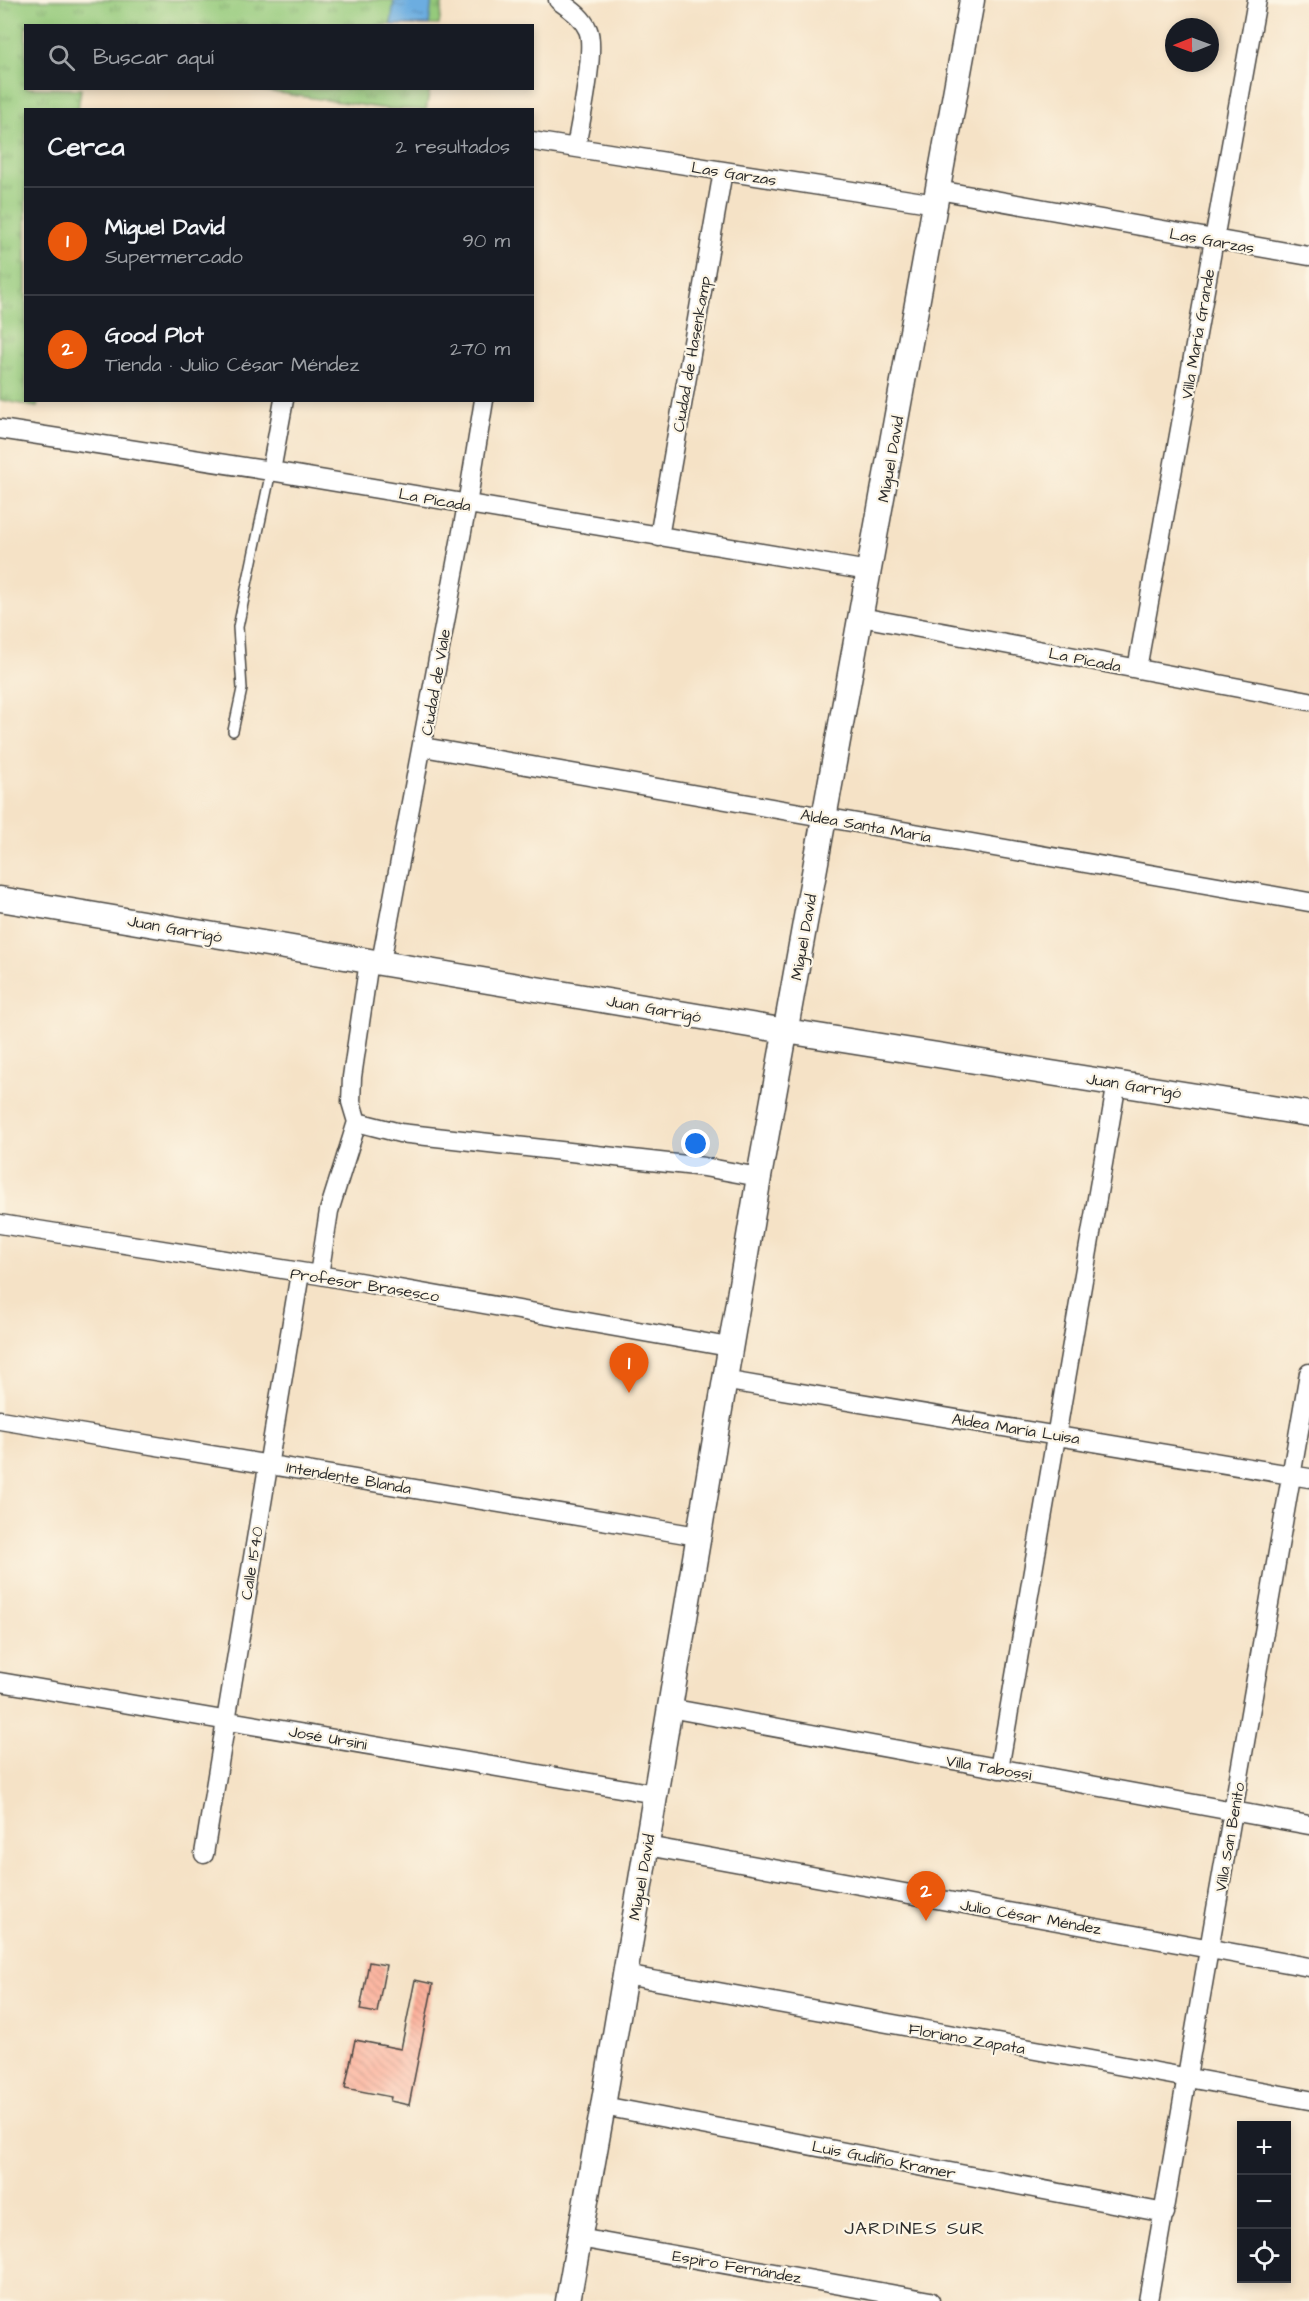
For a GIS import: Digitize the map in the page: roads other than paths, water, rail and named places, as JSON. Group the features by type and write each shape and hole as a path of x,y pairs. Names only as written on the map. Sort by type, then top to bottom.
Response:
{"street":[{"path":"558,0 579,16 589,32 590,51 585,96 576,147"},
{"name":"Miguel David","path":"568,2301 647,1846 723,1380 972,0"},
{"name":"Villa María Grande","path":"1137,669 1257,0"},
{"name":"Las Garzas","path":"534,141 723,171 937,197 1309,256"},
{"name":"Ciudad de Hasenkamp","path":"659,537 723,171"},
{"path":"271,471 284,402"},
{"name":"Ciudad de Viale","path":"357,1122 351,1102 352,1077 423,747 484,402"},
{"name":"La Picada","path":"0,429 271,471 869,571"},
{"name":"La Picada","path":"861,617 1309,701"},
{"name":"Aldea Santa María","path":"423,747 1309,902"},
{"name":"Juan Garrigó","path":"0,899 786,1031 1309,1114"},
{"path":"999,1769 1117,1082"},
{"path":"319,1275 329,1211 357,1122 419,1135 704,1167 759,1177"},
{"name":"Profesor Brasesco","path":"0,1224 319,1275 729,1347"},
{"name":"Calle 1540","path":"204,1854 300,1273"},
{"name":"Villa San Benito","path":"1148,2301 1309,1373"},
{"name":"Aldea María Luisa","path":"723,1380 1309,1478"},
{"name":"Intendente Blanda","path":"0,1420 698,1536"},
{"name":"José Ursini","path":"0,1682 655,1794"},
{"name":"Villa Tabossi","path":"669,1708 1309,1825"},
{"name":"Julio César Méndez","path":"647,1846 1309,1967"},
{"name":"Floriano Zapata","path":"625,1975 1309,2100"},
{"name":"Luis Gudiño Kramer","path":"603,2106 1165,2213"},
{"name":"Espiro Fernández","path":"579,2238 930,2301"}],"lane":[{"path":"233,730 242,689 238,627 271,471"}],"water":[{"path":"394,0 432,0 429,24 391,24"}],"place":[{"name":"Miguel David","path":"629,1393"},
{"name":"Good Plot","path":"926,1921"}],"district":[{"name":"JARDINES SUR","path":"915,2228"}]}
